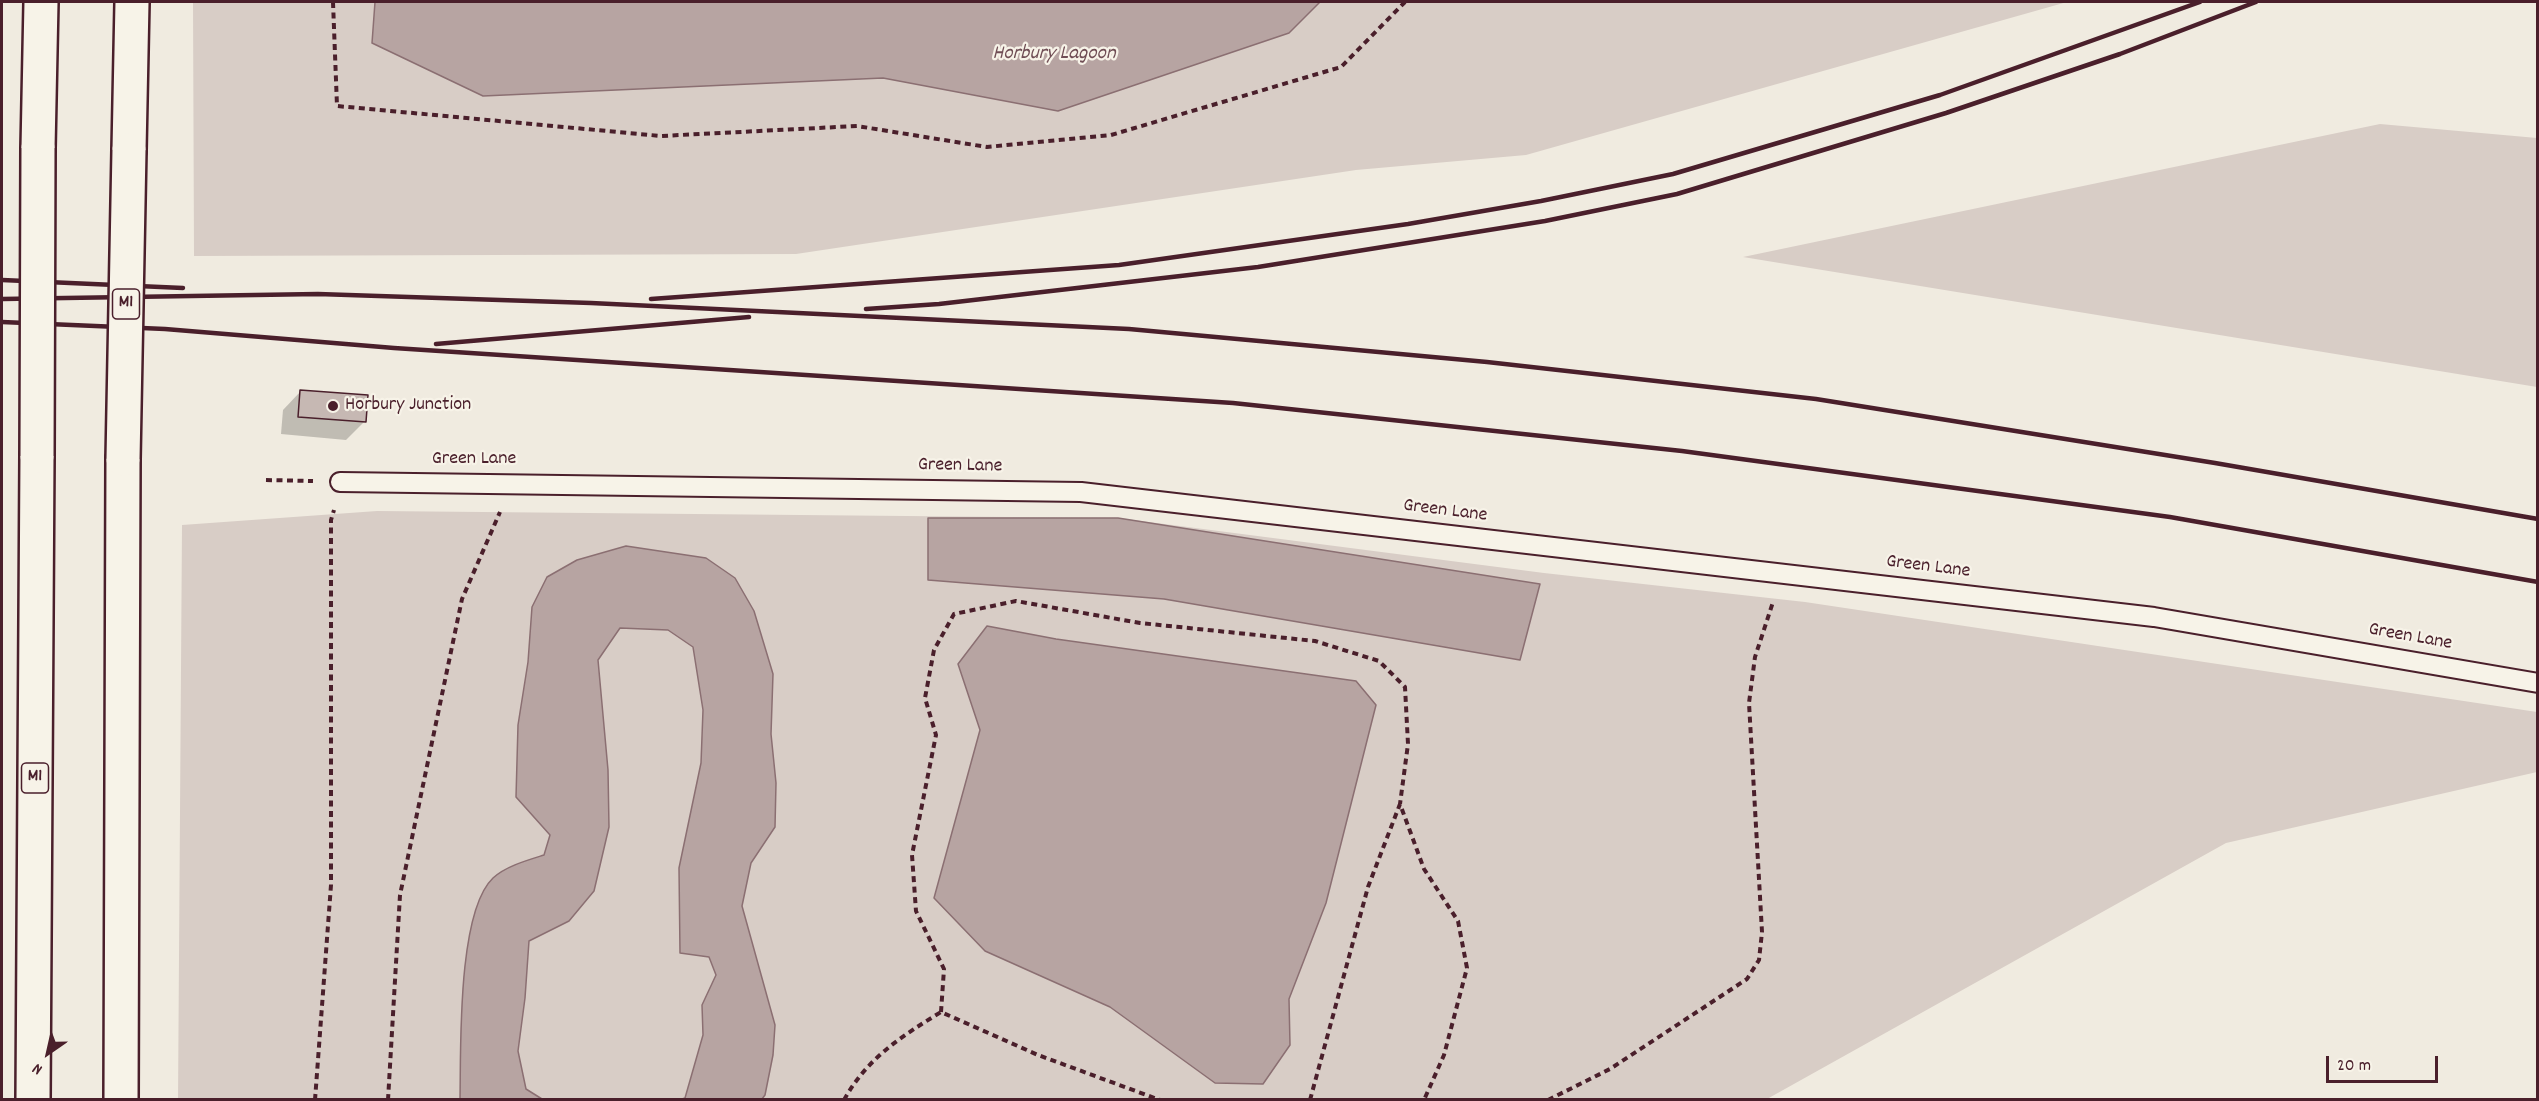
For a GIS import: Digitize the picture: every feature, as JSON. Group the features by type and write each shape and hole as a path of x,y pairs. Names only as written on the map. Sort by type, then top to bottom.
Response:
{"highway":[{"name":"M1","path":"33,1100 38,148 41,2"},
{"name":"M1","path":"121,1100 123,459 132,2"}],"lane":[{"name":"Green Lane","path":"340,482 1081,492 2154,617 2538,683"}],"path":[{"path":"333,2 337,106 661,136 857,126 987,147 1111,135 1341,67 1406,2"},
{"path":"266,480 340,482 331,520 331,885 315,1100"},
{"path":"388,1100 400,895 462,599 513,483"},
{"path":"1548,1100 1610,1069 1700,1011 1747,979 1759,960 1762,932 1749,703 1755,657 1782,574"},
{"path":"941,1012 944,969 916,912 912,855 936,735 925,698 934,650 954,614 1016,601 1140,622 1316,641 1379,661 1405,687 1408,744 1400,804 1368,888 1310,1100"},
{"path":"1400,804 1424,869 1458,921 1467,968 1444,1055 1424,1100"},
{"path":"844,1100 852,1084 892,1043 941,1012"},
{"path":"941,1012 1038,1055 1160,1100"}],"shaded area":[{"path":"193,2 375,2 372,43 483,96 883,78 1058,111 1289,33 1320,2 2067,2 1526,155 1356,170 796,254 194,256"},
{"path":"2380,124 2537,138 2537,387 1743,257"},
{"path":"377,511 1118,518 1544,573 1805,602 2537,712 2537,772 2226,843 1767,1099 178,1100 182,525"}],"water":[{"name":"Horbury Lagoon","path":"375,2 1320,2 1289,33 1058,111 883,78 483,96 372,43"},
{"path":"928,518 1118,518 1540,584 1520,660 1164,599 928,580"},
{"path":"626,546 706,558 735,578 754,611 773,674 771,734 776,783 775,827 751,863 742,906 775,1025 773,1055 765,1095 762,1099 682,1099 685,1098 703,1035 702,1005 716,975 709,957 680,953 679,868 701,763 703,710 693,647 668,630 620,628 598,660 608,770 609,827 594,891 569,921 529,941 518,1051 526,1089 542,1099 460,1099 463,983 473,920 481,895 498,874 524,861 544,855 550,835 516,797 518,725 528,662 532,607 547,577 577,560"},
{"path":"987,626 1056,639 1356,681 1376,705 1326,903 1289,999 1290,1045 1263,1084 1215,1083 1110,1007 985,951 934,898 980,730 958,664"}],"building":[{"name":"Horbury Junction","path":"300,390 368,395 366,422 298,417"}],"railway":[{"path":"651,299 1119,265 1408,224 1541,201 1673,174 1940,95 2200,2"},
{"path":"866,309 939,304 1258,267 1545,221 1677,194 1946,113 2120,54 2256,2"},
{"path":"2,280 183,288"},
{"path":"2,299 318,294 591,303 1129,329 1487,362 1816,399 2215,463 2538,519"},
{"path":"436,344 749,317"},
{"path":"2,322 165,329 394,348 1233,403 1682,451 2170,517 2538,582"}],"place":[{"name":"Horbury Junction","path":"333,406"}]}
